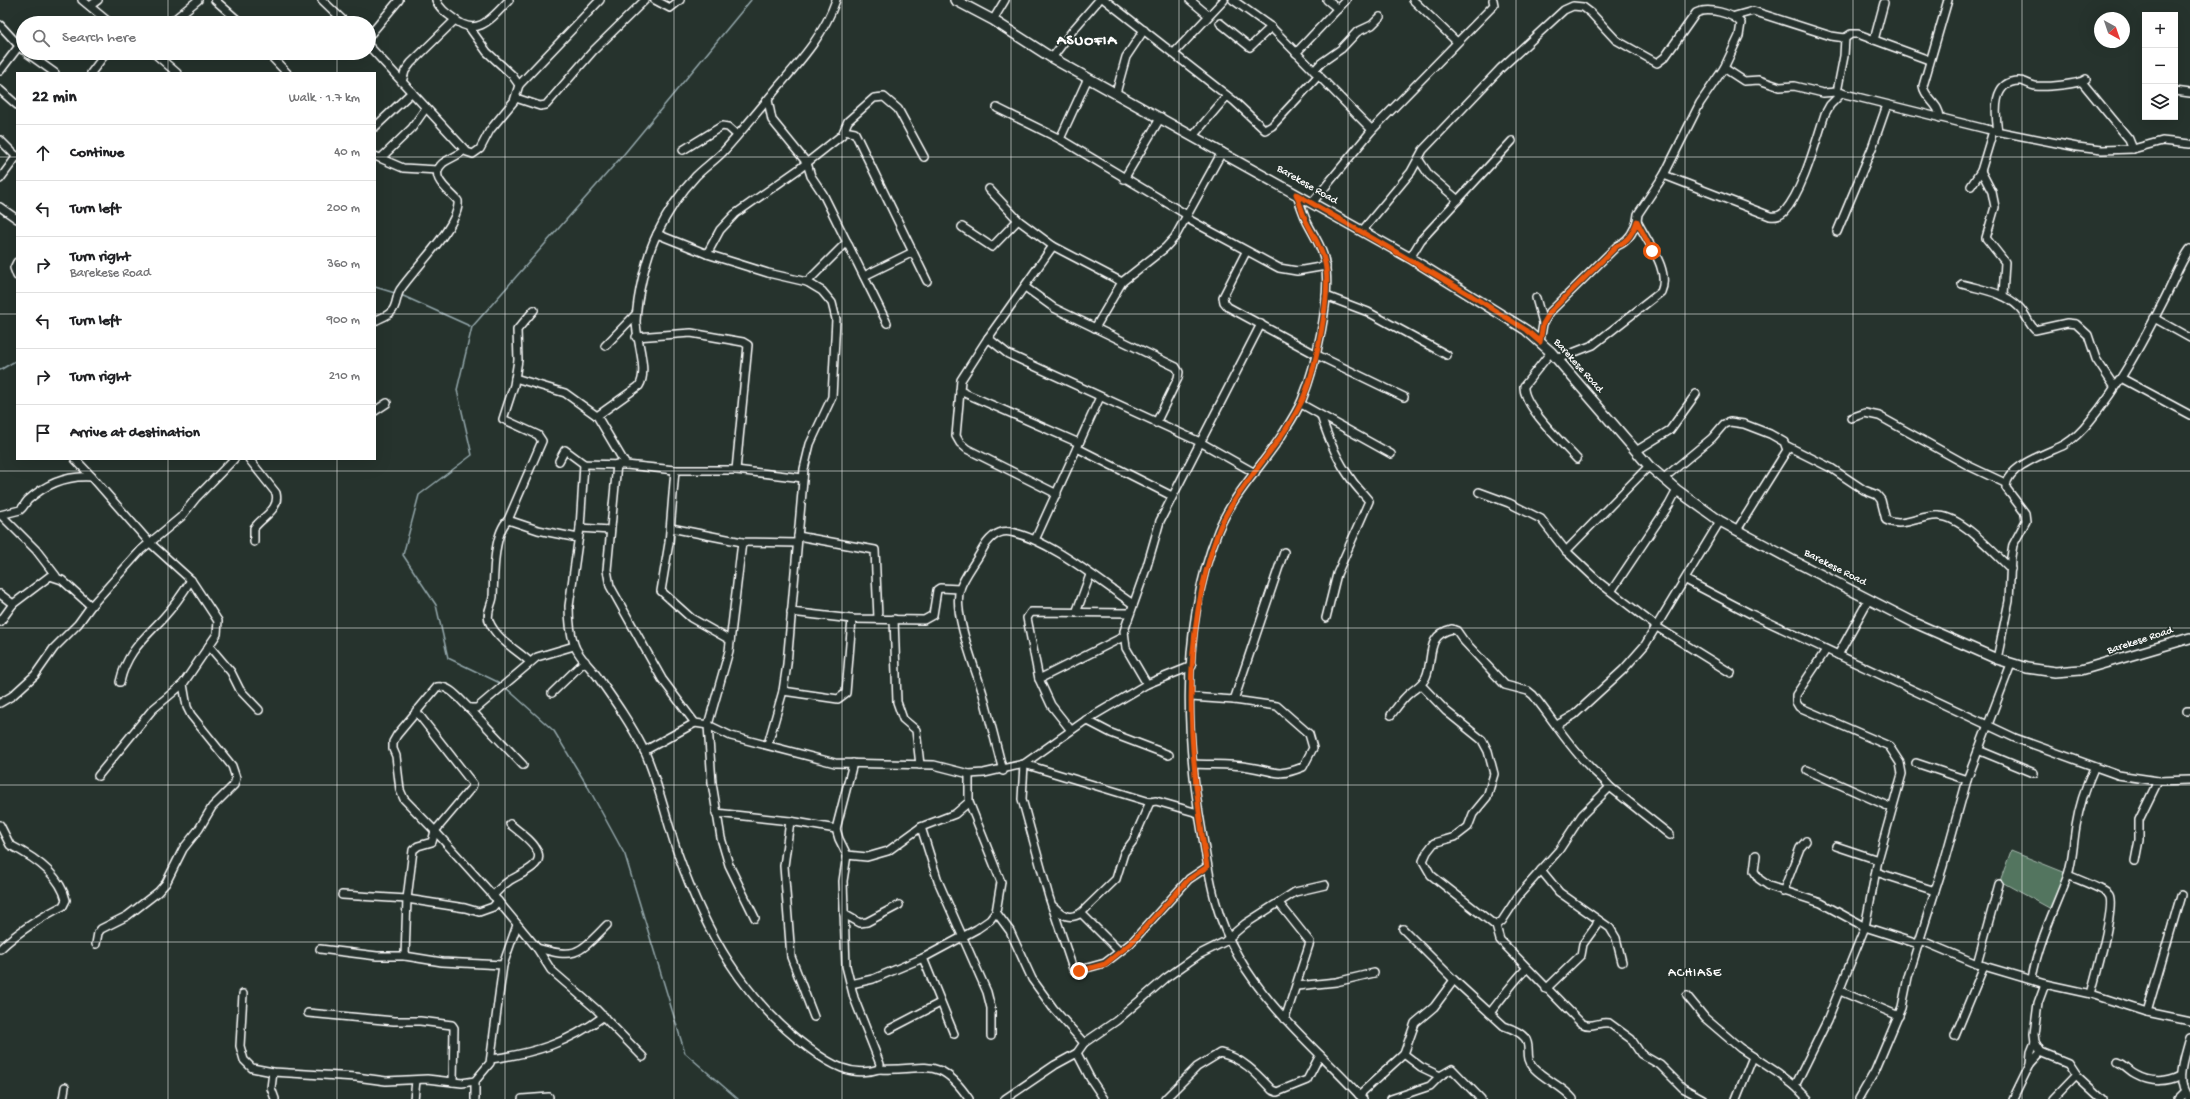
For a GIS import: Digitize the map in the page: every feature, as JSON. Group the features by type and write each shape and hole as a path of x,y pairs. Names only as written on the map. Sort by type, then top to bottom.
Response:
{"main road":[{"name":"Barekese Road","path":"955,0 993,20 1052,58 1161,117 1410,258 1526,330 1554,355 1649,466 1677,490 1720,521 1915,624 1997,659 2041,671 2082,670 2188,640"}],"street":[{"path":"82,0 102,16"},
{"path":"90,6 98,0"},
{"path":"179,16 198,0"},
{"path":"215,0 233,16"},
{"path":"322,0 339,16"},
{"path":"376,30 398,0"},
{"path":"436,0 455,20 469,27 487,52 512,75 519,85"},
{"path":"469,27 482,25 490,21 509,0"},
{"path":"376,54 469,154 480,149 490,130 516,98 519,85 600,0"},
{"path":"516,98 540,106 546,105 593,51 645,0"},
{"path":"655,0 670,8 680,0"},
{"path":"597,416 639,386 642,382 643,370 636,337 636,314 649,254 657,234 682,192 737,135 813,46 828,22 836,0"},
{"path":"993,20 1005,0"},
{"path":"1052,58 1078,24 1099,0"},
{"path":"1105,0 1227,96 1264,130 1272,126 1317,73 1321,63 1341,49 1357,32 1372,25 1380,17"},
{"path":"1190,0 1208,15"},
{"path":"1174,53 1208,15 1224,0"},
{"path":"1233,0 1270,27 1372,130"},
{"path":"1327,0 1338,9"},
{"path":"1296,53 1346,0"},
{"path":"1413,0 1457,42"},
{"path":"1312,203 1372,130 1489,11 1494,5 1493,0"},
{"path":"1940,118 1938,108 1924,92 1923,86 1929,60 1948,0"},
{"path":"1874,40 1884,3"},
{"path":"1362,231 1411,172 1419,160 1423,150 1501,68 1564,10 1573,6 1583,7 1591,12 1616,40 1657,62 1665,57 1696,13 1704,10 1735,16 1753,12 1831,36 1845,38 1850,34 1858,34 1929,60"},
{"path":"1540,342 1543,324 1550,312 1617,246 1626,242 1634,230 1638,214 1664,175 1700,103 1724,68 1740,36 1741,23 1735,16"},
{"path":"402,82 405,70 455,20"},
{"path":"1220,23 1250,47 1270,27"},
{"path":"0,25 16,43"},
{"path":"1116,93 1126,57 1144,30"},
{"path":"1664,175 1770,216 1776,217 1784,212 1797,191 1825,114 1840,92 1845,38"},
{"path":"0,71 16,53"},
{"path":"37,60 54,72"},
{"path":"92,72 101,60"},
{"path":"162,60 176,72"},
{"path":"275,60 286,72"},
{"path":"1724,68 1744,81 1759,80 1780,87 1794,86 1823,93 1840,92 1995,131 2077,147 2102,150 2133,149 2162,140 2190,144"},
{"path":"1060,139 1088,78"},
{"path":"1971,186 1981,171 1995,131 1996,101 1998,93 2006,85 2020,81 2035,86 2084,80 2129,138 2133,149"},
{"path":"0,90 16,104"},
{"path":"2178,91 2190,93"},
{"path":"376,126 412,92"},
{"path":"1193,136 1227,96"},
{"path":"707,254 720,230 735,214 807,163 842,135 848,121 874,98 884,97 898,109 924,157"},
{"path":"768,100 772,120 807,163 811,176 823,194 887,323"},
{"path":"1837,232 1872,148 1887,105"},
{"path":"426,108 412,128 378,157 403,168 438,170"},
{"path":"997,108 1060,139 1246,252 1279,268 1289,271 1306,270 1326,266"},
{"path":"1124,179 1161,117"},
{"path":"683,150 722,126 728,127 737,135"},
{"path":"844,131 855,133 927,281"},
{"path":"0,140 16,155"},
{"path":"1410,258 1421,240 1512,141"},
{"path":"376,320 394,308 401,289 441,238 457,210 458,201 439,180 438,170 442,164 454,158 464,150"},
{"path":"1095,328 1122,282 1165,248 1175,236 1222,152"},
{"path":"0,179 16,157"},
{"path":"1419,160 1429,175 1458,200"},
{"path":"1981,171 1992,192 1995,207 1986,238 2005,262 2003,296"},
{"path":"989,189 1018,220 1053,246 1122,282"},
{"path":"1296,194 1306,220 1322,251 1326,266 1326,296 1316,354 1301,404 1229,511 1219,530 1199,596 1192,666 1191,697 1198,813 1207,867 1214,901 1228,938 1257,985 1285,1019 1361,1097 1404,1054 1415,1023 1434,1007 1454,980"},
{"path":"0,207 16,216"},
{"path":"962,227 992,247 1018,220"},
{"path":"1577,459 1541,419 1523,392 1524,386 1554,355 1593,345 1661,292 1665,284 1664,272 1637,221"},
{"path":"657,234 707,254 768,273 807,282 822,291 836,310 836,347 832,397 810,444 803,478 792,612 783,691 768,744"},
{"path":"807,282 847,242"},
{"path":"1053,246 988,338 961,380 955,426 956,436 960,443 967,449 1057,494"},
{"path":"1997,659 2009,601 2014,545 2026,521 2025,513 2006,488 2005,483 2008,478 2029,461 2065,444 2088,424 2129,367 2183,259 2190,249"},
{"path":"864,276 913,252"},
{"path":"1246,252 1224,296 1224,302 1228,306 1316,354 1404,397"},
{"path":"16,264 14,268 16,273"},
{"path":"1962,284 2003,296 2021,309 2029,324 2035,330 2067,323 2076,324 2088,336 2100,366 2114,386"},
{"path":"1025,287 1054,308 1169,363 1179,372 1178,378 1156,423"},
{"path":"1326,296 1368,312 1447,355"},
{"path":"1536,298 1543,324"},
{"path":"530,662 500,636 491,624 488,616 493,599 493,579 501,529 508,520 542,441 538,435 503,419 515,378 519,349 517,330 534,310"},
{"path":"605,346 636,314"},
{"path":"2154,318 2190,338"},
{"path":"1147,684 1126,648 1123,637 1130,613 1147,566 1160,521 1261,324"},
{"path":"636,337 691,333 743,342 748,345 736,470"},
{"path":"988,338 1008,354 1200,442 1255,473"},
{"path":"515,378 565,392 597,416 626,465"},
{"path":"2121,378 2190,415"},
{"path":"960,391 1078,445 1172,496"},
{"path":"1636,451 1670,430 1696,394"},
{"path":"1035,540 1100,397"},
{"path":"376,410 388,402"},
{"path":"1301,404 1391,454"},
{"path":"1851,418 1865,413 1879,416 1969,466 2005,483"},
{"path":"1321,416 1337,458 1369,501 1336,574 1326,618"},
{"path":"1664,478 1712,438 1724,424 1730,422 1744,424 1770,434 1787,446 1831,468 1864,490 1878,495 1881,500 1886,520 1892,523 1903,523 1930,516 1948,517 1962,525 2011,569"},
{"path":"1737,530 1772,476 1787,450 1787,446"},
{"path":"559,461 565,450 584,464 617,464 675,470 736,470 803,478"},
{"path":"76,460 149,542 191,580 218,621 219,629 210,646 190,670 183,684 152,710 138,728 119,748 98,776"},
{"path":"0,703 12,696 35,675 54,648 78,624 91,606 149,542 181,517 196,498 233,460"},
{"path":"250,460 276,493 277,498 274,509 254,528 254,542"},
{"path":"584,464 580,528 569,617 574,646 624,714 644,750 678,855 693,892 730,966 749,993 770,1015 799,1041 826,1061 847,1070 863,1073 878,1068 895,1070 932,1067 942,1070 969,1099"},
{"path":"617,464 607,570 610,586 662,679 696,723"},
{"path":"1566,551 1649,466"},
{"path":"675,470 670,528 661,591 691,618 730,640"},
{"path":"2,513 20,510 26,502 52,482 74,477 92,477"},
{"path":"1612,590 1677,490"},
{"path":"1479,492 1509,503 1541,519 1566,551 1589,573 1657,627 1730,673"},
{"path":"2,513 36,550 56,576 71,587 91,606"},
{"path":"508,520 538,530 578,538"},
{"path":"1557,725 1574,715 1623,670 1646,645 1720,521"},
{"path":"580,528 610,530"},
{"path":"670,528 742,542 798,540 875,550 878,618"},
{"path":"1003,771 984,700 965,638 959,606 960,589 985,545 994,536 1002,532 1010,532 1035,540 1134,604"},
{"path":"742,542 730,640 708,725 716,813 721,838 730,865 756,918"},
{"path":"1234,700 1284,552"},
{"path":"1076,613 1090,575"},
{"path":"0,622 13,604 41,581 50,576 56,576"},
{"path":"120,682 123,667 132,651 168,613 191,580"},
{"path":"1686,580 1732,605 2015,738 2094,768 2124,776 2158,781 2190,780"},
{"path":"792,612 852,619 878,618 924,620 933,615 937,590 940,588 960,589"},
{"path":"0,594 13,604"},
{"path":"1838,655 1869,599"},
{"path":"1070,730 1051,704 1039,679 1027,618 1028,614 1031,612 1130,613"},
{"path":"783,691 838,699 846,693 852,619"},
{"path":"894,619 897,702 903,719 916,730 920,765"},
{"path":"1391,716 1411,692 1421,685 1426,676 1430,652 1442,632 1452,629 1457,631 1464,642 1474,650 1483,663 1505,685 1528,691 1533,695 1557,725 1563,736 1588,766 1670,835"},
{"path":"1039,679 1123,637"},
{"path":"210,646 231,672 240,690 259,710"},
{"path":"469,708 477,708 530,662 544,654 574,646"},
{"path":"1795,1086 1840,991 1864,927 1878,860 1902,774 1900,763 1894,751 1888,746 1799,707 1796,702 1796,695 1826,650"},
{"path":"552,693 585,661"},
{"path":"1859,1099 1875,1071 1899,1016 1919,942 1967,780 2011,664"},
{"path":"644,750 696,723 708,725 731,736 768,744 823,760 853,764 934,765 969,774 1003,771 1024,764 1047,749 1070,730 1147,684 1192,666"},
{"path":"96,944 98,933 101,929 127,916 158,892 166,883 183,849 199,829 206,815 234,785 236,778 232,766 191,715 187,707 183,684"},
{"path":"1421,685 1446,711 1482,740 1488,751 1494,774 1487,797 1473,814 1468,826 1455,837 1434,843 1427,852 1423,861 1424,865 1431,875 1496,926 1500,940 1526,969 1586,1026 1605,1022 1625,1034 1641,1054 1660,1066 1683,1088 1703,1099"},
{"path":"523,765 453,692 442,686 437,687 432,691 393,742 401,794 498,901 537,948 551,970 604,1016 643,1058"},
{"path":"1191,697 1234,700 1282,708 1309,734 1313,748 1303,767 1286,773 1269,773 1250,767 1194,764"},
{"path":"405,956 406,899 413,850 418,846 431,844 436,831 473,784 416,712"},
{"path":"1086,720 1111,733 1169,755"},
{"path":"1978,750 2034,773"},
{"path":"1916,763 1967,780"},
{"path":"853,764 836,829 839,840 847,855 843,881 846,966 854,998 880,1064 878,1068"},
{"path":"1024,764 1150,802 1156,801 1198,813"},
{"path":"1024,764 1022,799 1073,969 1076,971 1105,964 1119,951 1131,943 1189,879 1207,867"},
{"path":"2032,979 2046,929 2068,875 2074,851 2076,826 2088,781 2094,768"},
{"path":"1807,770 1835,781 1875,802 1892,808"},
{"path":"851,984 873,979 923,958 990,920 996,912 1001,882 969,802 969,774"},
{"path":"2135,861 2139,840 2139,820 2158,781"},
{"path":"1496,926 1502,921 1519,895 1559,850 1582,815 1610,786"},
{"path":"847,855 867,857 888,851 921,827 955,814 969,802"},
{"path":"1053,905 1064,916 1070,917 1082,913 1116,879 1124,853 1135,837 1150,802"},
{"path":"716,813 790,821 836,829"},
{"path":"790,821 784,866 791,957 814,1017"},
{"path":"493,896 509,880 532,867 538,860 539,853 534,846 510,824"},
{"path":"0,825 10,845 20,850 54,877 60,885 66,900 63,906 50,912 12,938 0,949"},
{"path":"921,827 938,881 987,992 991,1008 991,1036"},
{"path":"1783,892 1800,848 1806,841"},
{"path":"1836,846 1878,860"},
{"path":"1756,855 1754,871 1759,879 1769,886 1783,892 1820,903 1864,927 1919,942 1981,965 2045,984 2091,994 2147,1012 2190,1021"},
{"path":"1541,870 1559,892 1610,928 1616,938 1622,962"},
{"path":"1876,872 1935,891"},
{"path":"2068,875 2106,893 2110,899 2106,934 2091,994"},
{"path":"1955,1036 1981,965 1999,884"},
{"path":"1005,1099 1055,1065 1077,1053 1084,1043 1132,1009 1182,966 1228,938 1295,892 1325,885"},
{"path":"342,895 406,899 465,908 479,912 493,907 498,901"},
{"path":"2147,1012 2181,896"},
{"path":"1279,902 1310,942 1297,986 1285,1019"},
{"path":"844,914 860,923 866,922 899,905"},
{"path":"996,912 1010,931 1032,979 1054,1008 1084,1043"},
{"path":"1082,913 1119,951"},
{"path":"1546,988 1581,955 1583,944 1596,926 1598,920"},
{"path":"243,994 240,1037 241,1053 248,1065 252,1068 273,1072 324,1074 386,1082 416,1080 453,1082 475,1081 490,1063 503,965 517,925"},
{"path":"537,948 560,954 571,954 588,945 607,926"},
{"path":"1403,930 1504,1026 1515,1029 1525,1038 1528,1044 1533,1067 1573,1099"},
{"path":"320,948 377,956 405,956 447,963 503,965"},
{"path":"923,958 940,1003 954,1034"},
{"path":"1490,1013 1504,996 1509,986 1526,969"},
{"path":"1297,986 1336,982 1374,973"},
{"path":"2045,984 2038,1003 2034,1034 2035,1042 2041,1052 2068,1063 2076,1075 2102,1099"},
{"path":"1840,991 1899,1016"},
{"path":"1686,996 1705,1018 1753,1058 1795,1086 1808,1099"},
{"path":"890,1029 940,1003"},
{"path":"308,1013 394,1021 420,1021 452,1025 454,1028 453,1082"},
{"path":"491,1058 526,1054 561,1042 585,1030 604,1016"},
{"path":"2190,1038 2181,1075 2184,1093 2190,1099"},
{"path":"2030,1064 2031,1052 2035,1042"},
{"path":"2013,1099 2030,1064 2041,1052"},
{"path":"1077,1053 1090,1078 1104,1099"},
{"path":"1165,1099 1197,1067 1220,1053 1232,1056 1252,1068 1272,1090 1277,1092 1307,1080 1320,1055"},
{"path":"1404,1054 1421,1067 1440,1076"},
{"path":"1736,1099 1753,1058"},
{"path":"2118,1063 2128,1068 2135,1075 2151,1080 2164,1081 2181,1075"},
{"path":"1390,1099 1425,1088 1449,1070 1454,1070 1481,1099"},
{"path":"273,1072 271,1088 275,1099"},
{"path":"2053,1099 2076,1075"},
{"path":"414,1099 416,1080"},
{"path":"475,1081 475,1099"},
{"path":"63,1099 65,1087"},
{"path":"2178,1099 2184,1093"},
{"path":"522,1099 549,1097"}],"green space":[{"path":"2011,851 2066,873 2051,909 2000,881"}],"waterway":[{"path":"502,684 448,658 436,605 403,555 419,495 472,455 457,390 472,327 624,154 751,0"},
{"path":"376,287 395,293"},
{"path":"401,295 472,327"},
{"path":"0,370 16,361"},
{"path":"505,687 554,731 588,787 625,855 685,1053 738,1099"}],"district":[{"name":"ASUOFIA","path":"1087,41"},
{"name":"ACHIASE","path":"1695,973"}],"route":[{"path":"1079,971 1105,964 1119,951 1131,943 1189,879 1207,867 1198,813 1192,742 1191,697 1194,633 1199,596 1219,530 1229,511 1282,435 1301,404 1316,354 1326,296 1326,266 1322,251 1306,220 1296,194 1402,253 1526,330 1540,342 1545,318 1570,291 1617,246 1626,242 1634,230 1637,221 1652,251"}]}
